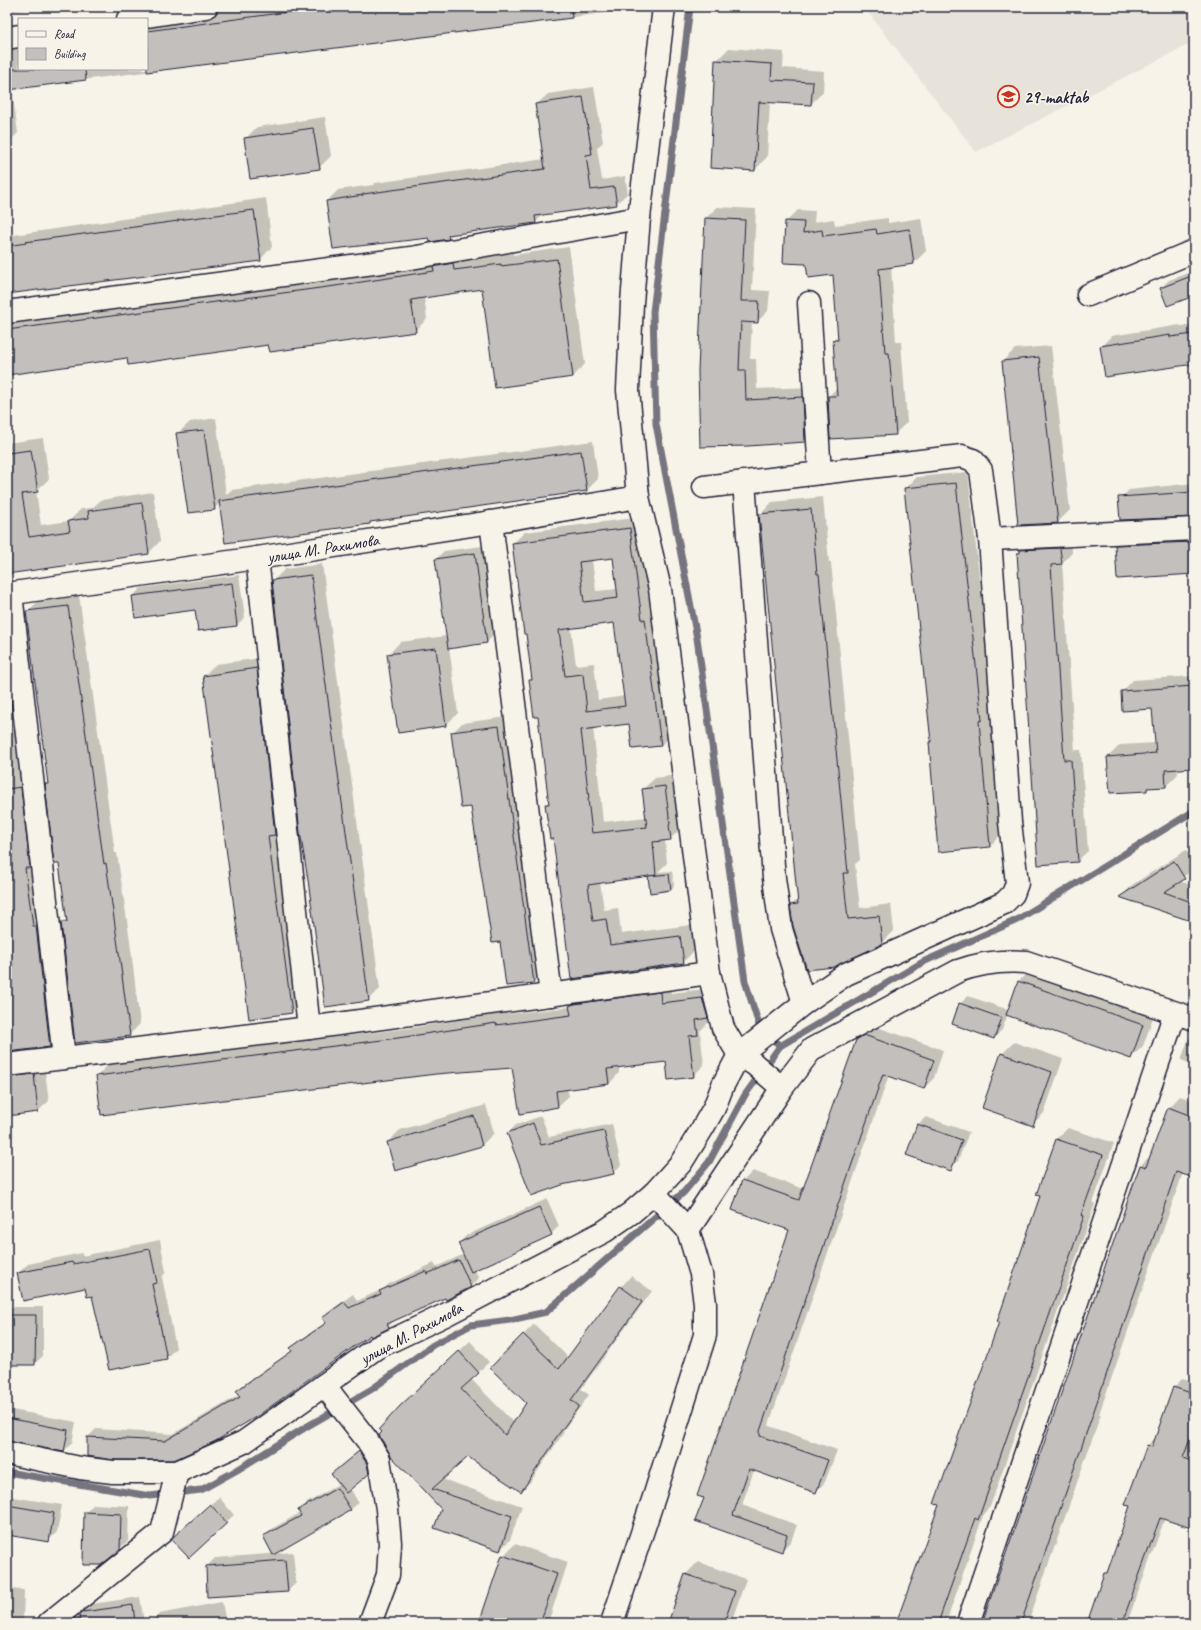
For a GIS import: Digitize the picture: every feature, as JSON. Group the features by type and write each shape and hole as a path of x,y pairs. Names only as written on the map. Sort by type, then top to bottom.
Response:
{"street":[{"path":"134,18 206,7"},
{"path":"664,7 639,218 632,303 628,390 638,496 660,589 709,973 723,1028 782,1088"},
{"path":"7,38 18,36"},
{"path":"7,312 411,258 639,218"},
{"path":"1088,295 1194,251"},
{"path":"809,303 820,473"},
{"path":"704,487 962,456 973,460 981,470 990,539 1010,822 1017,883 1013,894 1004,903 846,974 804,1003 778,1024 750,1054"},
{"path":"744,482 774,878 782,929 804,1003"},
{"name":"улица М. Рахимова","path":"9,594 491,522 638,496"},
{"path":"491,522 551,995"},
{"path":"990,539 1194,529"},
{"path":"257,558 309,1028"},
{"path":"9,594 64,1058"},
{"path":"688,1230 782,1088 812,1049 958,971 974,965 1010,961 1026,962 1184,1016 968,1623"},
{"path":"7,1065 309,1028 709,973"},
{"name":"улица М. Рахимова","path":"7,1453 80,1468 113,1472 177,1472 335,1399 376,1348 447,1314 605,1231 631,1213 654,1193 681,1163 714,1108 723,1085 750,1054"},
{"path":"612,1623 655,1494 705,1335 705,1303 701,1274 688,1230 654,1193"},
{"path":"335,1399 367,1440 379,1459 387,1509 390,1543 388,1575 370,1623"},
{"path":"50,1623 162,1532 177,1472"}],"shaded area":[{"name":"29-maktab","path":"864,7 1194,7 1194,42 976,152"}],"building":[{"path":"325,7 571,7 572,18 147,72 148,31"},
{"path":"715,60 772,64 771,80 813,82 811,105 759,102 755,171 710,168"},
{"path":"7,69 85,70 86,80 8,90"},
{"path":"583,97 592,154 586,155 591,190 614,187 617,205 535,216 536,223 448,235 449,239 430,242 429,238 333,249 326,201 363,194 545,169 535,104"},
{"path":"313,128 320,169 250,179 244,138"},
{"path":"254,210 261,261 7,294 7,246 26,243 25,242"},
{"path":"705,218 745,220 741,301 759,301 758,323 741,322 739,370 745,370 746,400 803,397 805,442 748,446 700,447 698,371"},
{"path":"785,221 804,222 803,233 822,230 823,236 876,229 877,234 909,229 914,264 879,269 885,353 889,353 896,435 830,439 828,396 837,396 833,340 838,340 833,275 808,278 806,264 783,263"},
{"path":"557,259 573,377 495,388 482,289 411,300 416,332 270,352 268,345 128,365 127,358 7,375 7,330 335,286 434,271 433,267 453,263 454,270"},
{"path":"1194,275 1194,296 1167,306 1160,288"},
{"path":"1194,334 1194,364 1105,377 1100,346 1170,335 1170,337"},
{"path":"1039,357 1058,523 1018,525 1002,361"},
{"path":"204,430 215,510 188,513 176,433"},
{"path":"31,450 38,492 22,494 29,537 70,531 68,521 89,518 88,511 142,503 149,554 7,574 7,453"},
{"path":"581,451 587,491 370,522 370,524 225,543 219,501"},
{"path":"956,483 982,720 979,721 990,847 938,852 929,742 931,742 904,488"},
{"path":"1194,492 1194,517 1120,520 1118,497"},
{"path":"811,509 817,574 819,574 848,873 843,873 848,919 879,916 882,944 834,967 807,970 793,926 790,905 798,904 759,514"},
{"path":"630,528 642,620 645,619 661,746 632,749 629,724 581,730 592,833 647,827 642,789 665,786 671,840 653,842 656,875 588,885 593,921 606,919 610,945 680,936 684,963 571,979 553,838 550,839 545,804 549,804 538,717 534,717 529,680 532,680 526,634 524,634 512,543","holes":["613,558 618,598 584,602 579,562","614,623 625,706 587,711 583,674 565,676 559,630"]},
{"path":"1194,542 1194,574 1117,579 1115,545"},
{"path":"1060,548 1062,564 1051,565 1064,760 1071,760 1078,862 1038,865 1017,553 1020,553 1020,550"},
{"path":"475,553 487,643 448,649 435,559"},
{"path":"311,575 369,1001 325,1007 300,832 272,580"},
{"path":"232,583 237,626 198,631 195,610 135,618 132,596"},
{"path":"68,606 130,1036 75,1043 61,922 67,922 59,864 54,864 45,784 48,784 26,611"},
{"path":"436,648 446,726 398,733 387,654"},
{"path":"257,668 275,835 268,836 292,1013 249,1019 203,676"},
{"path":"1194,686 1194,768 1165,770 1166,787 1147,788 1147,791 1110,793 1107,757 1156,753 1152,709 1122,711 1121,691"},
{"path":"499,726 534,983 506,986 500,942 492,943 471,807 461,808 451,732"},
{"path":"21,787 30,868 25,868 33,926 36,926 50,1047 7,1052 7,789"},
{"path":"1174,861 1185,879 1164,892 1194,903 1194,922 1119,897"},
{"path":"669,874 671,890 650,893 648,876"},
{"path":"1018,981 1143,1025 1131,1059 1006,1015"},
{"path":"660,992 661,1003 702,998 708,1018 696,1020 698,1035 689,1036 694,1077 668,1080 666,1062 607,1069 609,1084 556,1091 558,1107 520,1114 512,1068 436,1074 101,1115 96,1076 398,1038 496,1023 496,1025 571,1015 569,1006 574,1004"},
{"path":"959,1003 1002,1018 994,1039 952,1024"},
{"path":"864,1035 934,1060 924,1089 883,1074 760,1431 760,1436 828,1460 816,1493 749,1469 733,1515 787,1535 782,1552 695,1521 704,1498 697,1496 789,1230 732,1210 742,1180 799,1200 856,1040"},
{"path":"1001,1053 1052,1072 1033,1126 982,1108"},
{"path":"34,1074 38,1112 7,1116 7,1077"},
{"path":"1168,1107 1194,1117 1194,1178 1176,1172 1021,1623 982,1623 1140,1165 1146,1167"},
{"path":"474,1116 482,1146 395,1171 387,1142"},
{"path":"533,1123 541,1145 604,1131 614,1174 562,1185 531,1196 507,1133"},
{"path":"917,1124 962,1140 951,1171 906,1155"},
{"path":"1056,1139 1103,1155 1081,1215 1084,1216 978,1520 975,1518 938,1623 896,1623 939,1505 934,1504 999,1322 997,1322 1040,1196 1036,1195"},
{"path":"539,1207 552,1235 471,1272 458,1243"},
{"path":"150,1249 157,1283 152,1284 167,1359 109,1370 92,1296 87,1297 85,1288 23,1301 17,1273"},
{"path":"459,1260 471,1287 446,1300 445,1298 387,1324 389,1328 371,1337 370,1335 259,1415 214,1442 174,1460 114,1460 87,1456 87,1437 165,1441 240,1397 236,1391 292,1351 290,1348 326,1323 322,1318 344,1302 349,1308 381,1294 379,1291 426,1271 427,1274"},
{"path":"620,1286 642,1302 571,1400 579,1406 553,1442 554,1443 521,1492 468,1457 432,1489 512,1516 500,1551 434,1528 441,1509 391,1456 379,1435 382,1432 379,1429 400,1406 459,1351 479,1373 461,1389 505,1435 526,1403 490,1368 523,1334 559,1369"},
{"path":"7,1315 36,1315 35,1365 7,1365"},
{"path":"1173,1387 1194,1394 1194,1428 1183,1458 1194,1462 1194,1529 1160,1518 1122,1623 1087,1623 1104,1573 1107,1573 1130,1506 1125,1505 1147,1445 1152,1447"},
{"path":"7,1418 68,1430 64,1452 7,1441"},
{"path":"359,1451 367,1464 369,1474 346,1493 331,1474"},
{"path":"337,1488 351,1510 273,1555 263,1536 301,1516 298,1510"},
{"path":"210,1504 227,1523 189,1558 171,1539"},
{"path":"7,1505 54,1513 49,1542 7,1535"},
{"path":"84,1512 121,1514 120,1550 101,1565 83,1565"},
{"path":"502,1555 557,1574 540,1623 479,1623"},
{"path":"285,1560 288,1592 207,1597 206,1566"},
{"path":"685,1574 735,1591 724,1623 668,1623"},
{"path":"133,1605 135,1623 80,1623 79,1615 83,1612"}],"waterway":[{"path":"690,7 653,312 656,424 697,638 745,981 759,1025 780,1046"},
{"path":"7,1472 150,1496 201,1490 372,1389 433,1345 471,1325 510,1320 546,1312 684,1192 709,1162 745,1095 780,1046 923,962 1017,920 1194,811"}],"place":[{"name":"29-maktab","path":"1009,97"}]}
